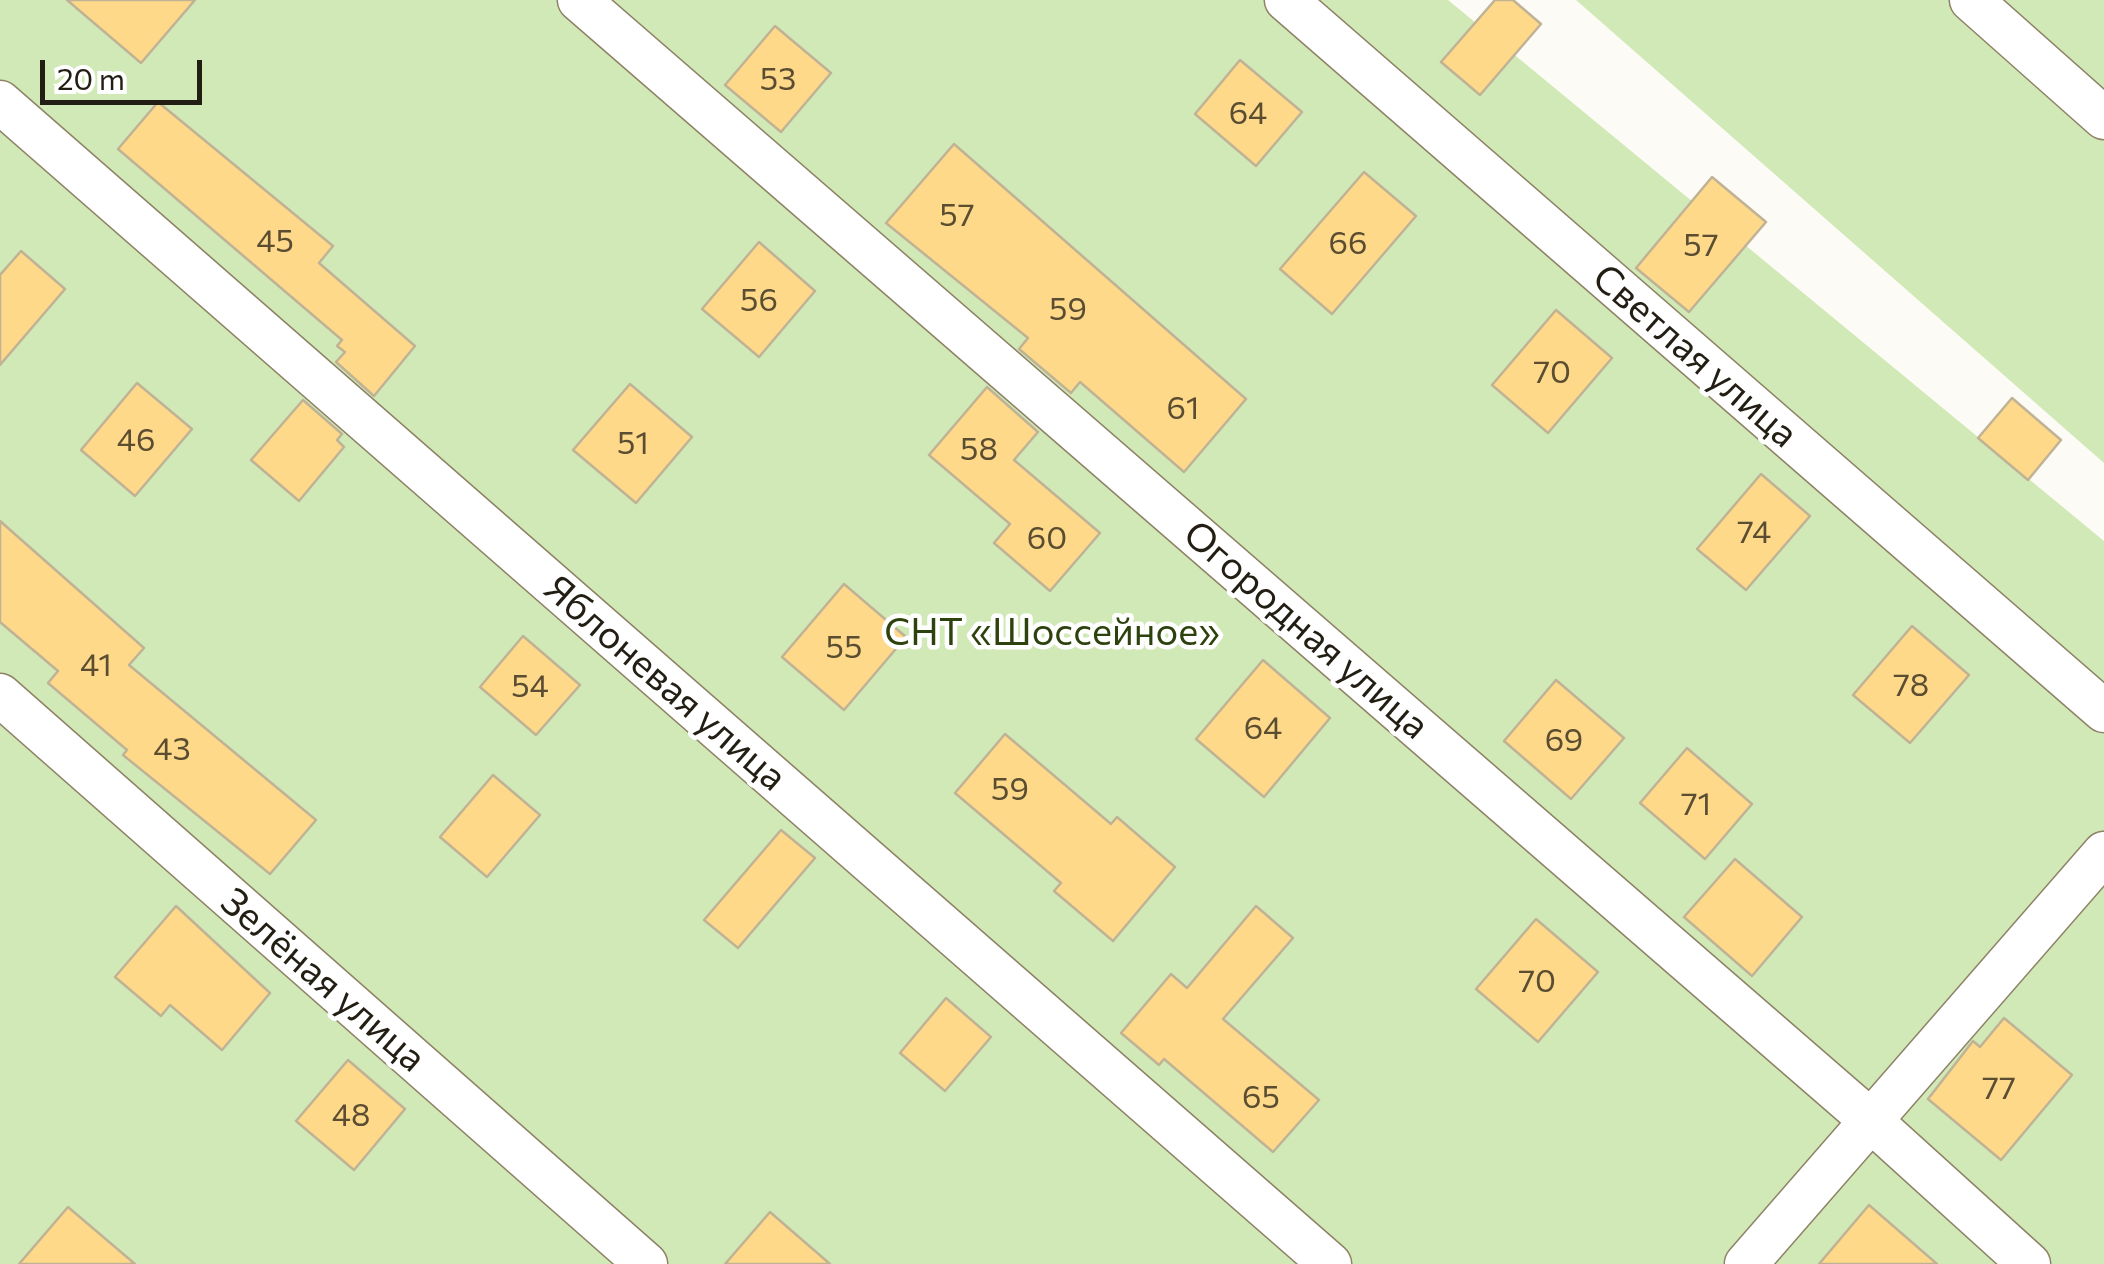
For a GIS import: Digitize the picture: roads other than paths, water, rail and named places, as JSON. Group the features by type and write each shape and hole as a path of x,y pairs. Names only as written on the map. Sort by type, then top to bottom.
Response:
{"street":[{"name":"Огородная улица","path":"579,0 1870,1120 2030,1264"},
{"name":"Светлая улица","path":"1286,0 2104,711"},
{"path":"1971,0 2104,118"},
{"name":"Яблоневая улица","path":"0,102 1330,1264"},
{"name":"Зелёная улица","path":"0,696 646,1264"},
{"path":"1746,1264 2104,854"}],"park label":[{"name":"СНТ «Шоссейное»","path":"1052,632"}]}
